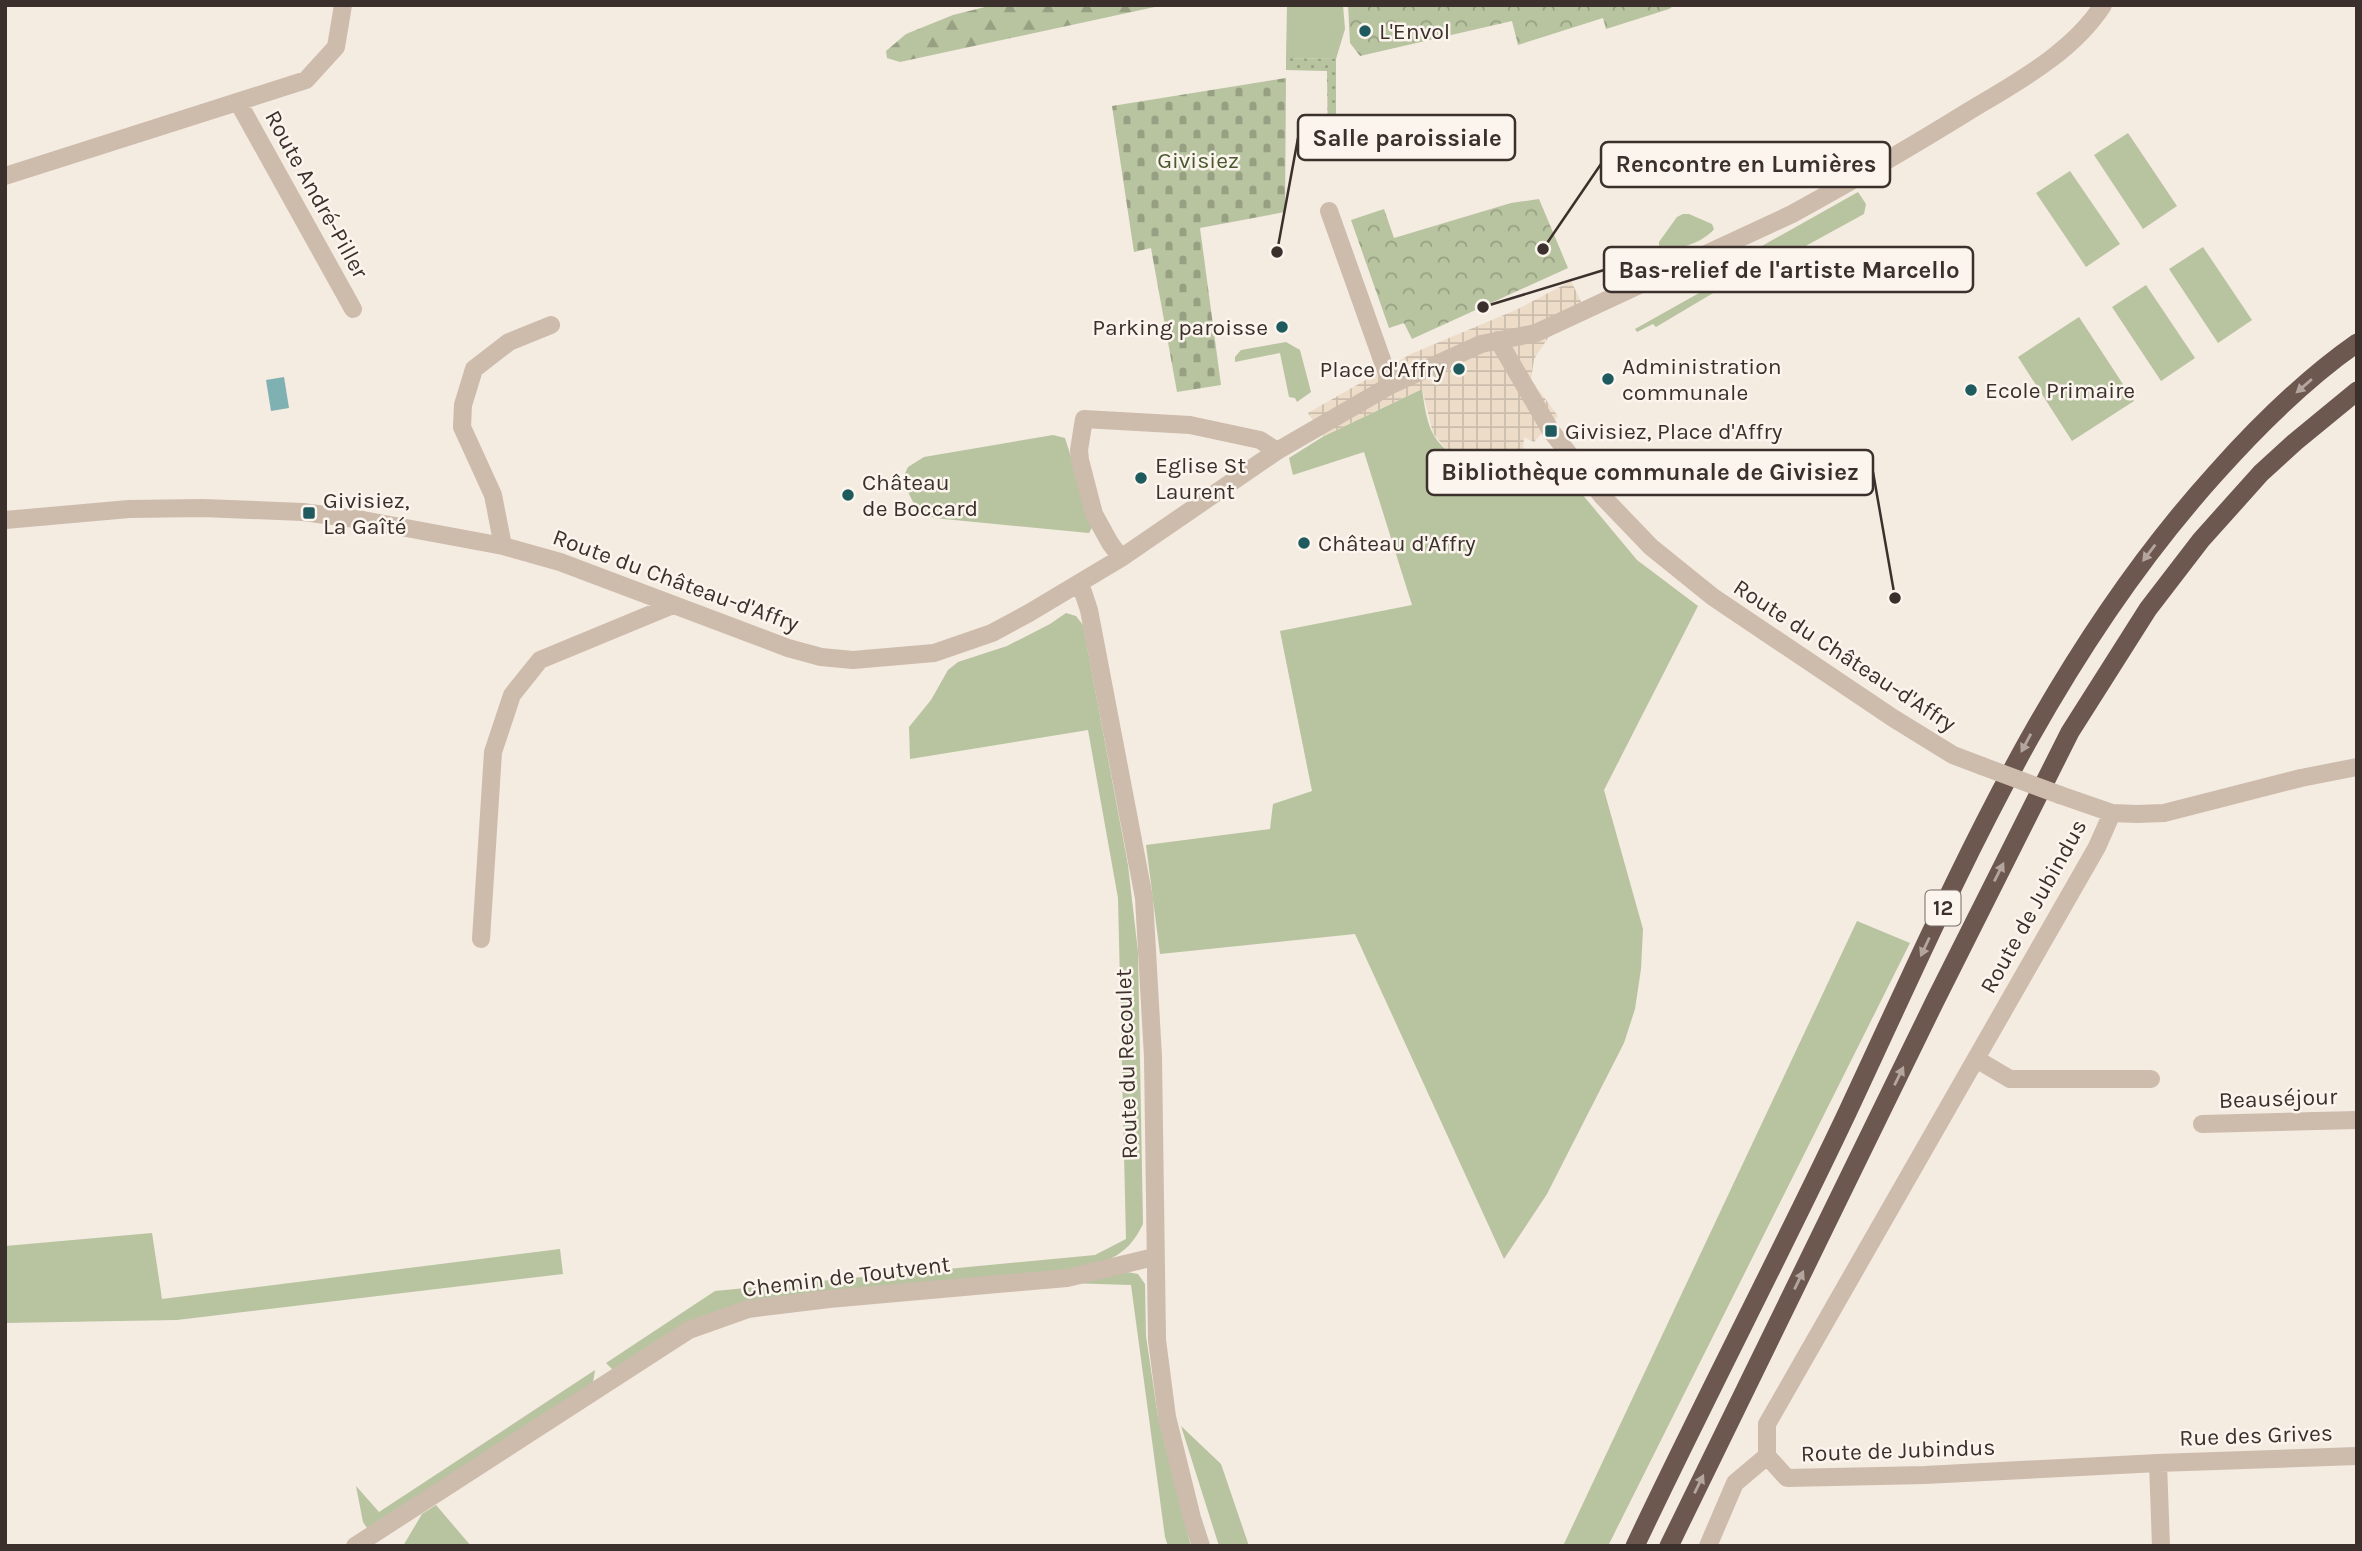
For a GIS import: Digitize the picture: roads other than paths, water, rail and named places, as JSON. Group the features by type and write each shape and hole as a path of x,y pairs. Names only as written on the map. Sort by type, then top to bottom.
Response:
{"highway":[{"name":"12","path":"1635,1546 1833,1142 1992,805 2043,712 2081,649 2121,591 2200,490 2275,411 2357,343"},
{"name":"12","path":"1669,1546 1980,909 2084,710 2148,609 2201,540 2261,473 2357,391"}],"street":[{"name":"Route André-Piller","path":"5,176 306,80 336,47 343,5"},
{"path":"1121,558 1094,514 1080,460 1084,419 1190,425 1260,440 1277,451 1391,385 1480,344 1536,333 1811,204 1951,123 2053,57 2080,36 2104,5"},
{"name":"Route André-Piller","path":"238,102 354,309"},
{"path":"1329,211 1391,385"},
{"path":"503,546 493,495 462,427 463,404 474,369 509,342 551,325"},
{"name":"Route du Château-d'Affry","path":"1498,340 1551,431 1602,496 1651,548 1713,597 1953,755 2112,813 2137,814 2164,813 2301,778 2357,767"},
{"name":"Route du Château-d'Affry","path":"5,520 129,509 203,508 303,512 363,520 503,546 560,562 788,648 821,657 853,660 934,653 992,632 1121,558 1277,451"},
{"name":"Route du Recoulet","path":"1080,583 1089,610 1144,898 1153,1057 1157,1339 1167,1417 1201,1546"},
{"path":"481,939 494,752 512,695 540,660 673,605"},
{"name":"Route de Jubindus","path":"2112,813 2097,847 1767,1424 1767,1456 1787,1478 1925,1475 2158,1463"},
{"path":"1976,1059 2010,1079 2151,1079"},
{"name":"Beauséjour","path":"2202,1124 2357,1120"},
{"name":"Chemin de Toutvent","path":"355,1546 689,1330 748,1309 829,1299 1067,1278 1154,1257"},
{"path":"1708,1546 1735,1483 1767,1456"},
{"name":"Rue des Grives","path":"2158,1463 2357,1456"},
{"path":"2158,1463 2161,1546"}],"water":[{"path":"284,377 289,408 271,411 266,380"}],"place":[{"name":"L'Envol","path":"1365,31"},
{"name":"Rencontre en Lumières","path":"1543,249"},
{"name":"Salle paroissiale","path":"1277,252"},
{"name":"Bas-relief de l'artiste Marcello","path":"1483,307"},
{"name":"Parking paroisse","path":"1282,327"},
{"name":"Place d'Affry","path":"1459,369"},
{"name":"Administration communale","path":"1608,379"},
{"name":"Ecole Primaire","path":"1971,390"},
{"name":"Givisiez, Place d'Affry","path":"1551,431"},
{"name":"Eglise St Laurent","path":"1141,478"},
{"name":"Château de Boccard","path":"848,495"},
{"name":"Givisiez, La Gaîté","path":"309,513"},
{"name":"Château d'Affry","path":"1304,543"},
{"name":"Bibliothèque communale de Givisiez","path":"1895,598"}],"park label":[{"name":"Givisiez","path":"1198,160"}]}
